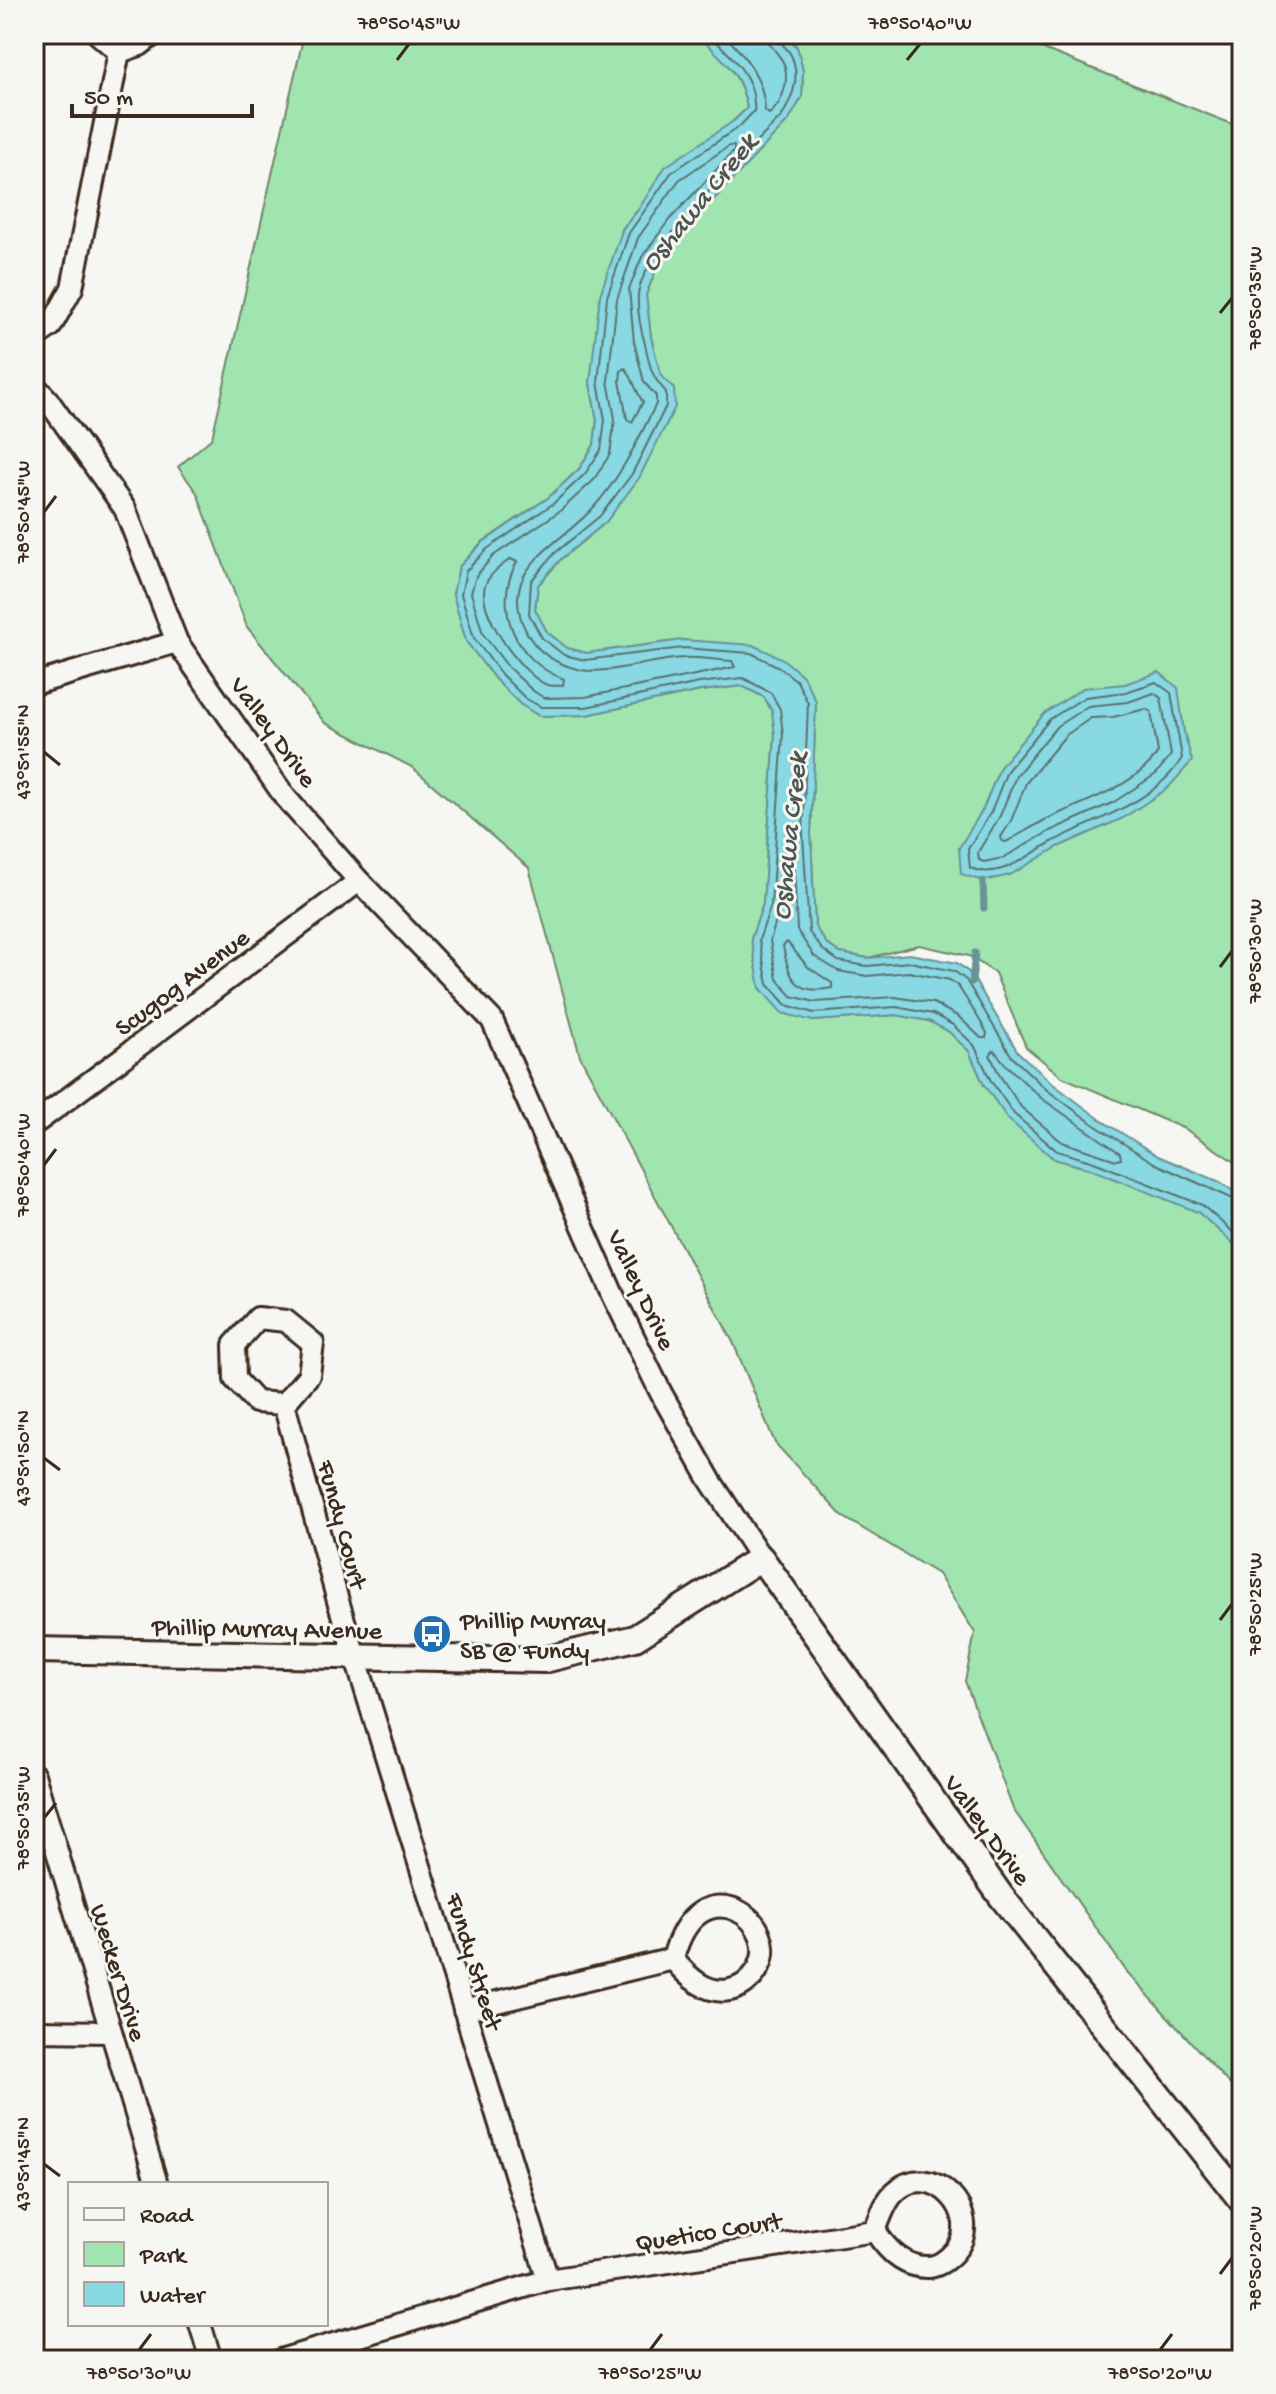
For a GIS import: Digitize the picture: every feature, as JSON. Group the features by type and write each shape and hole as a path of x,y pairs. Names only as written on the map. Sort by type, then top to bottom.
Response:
{"street":[{"path":"98,34 119,52"},
{"path":"119,52 140,45 154,34"},
{"path":"34,338 51,326 72,288 119,52"},
{"name":"Valley Drive","path":"34,385 125,509 177,642 285,797 359,881 492,1020 613,1295 661,1393 710,1480 761,1558 1001,1896 1242,2201"},
{"path":"34,684 177,642"},
{"name":"Scugog Avenue","path":"34,1124 359,881"},
{"path":"258,1318 286,1321 313,1343 309,1375 284,1404 256,1402 235,1379 234,1345 258,1318"},
{"name":"Fundy Court","path":"284,1404 355,1657"},
{"name":"Phillip Murray Avenue","path":"34,1650 544,1660 635,1638 761,1558"},
{"name":"Fundy Street","path":"355,1657 548,2280"},
{"name":"Wecker Drive","path":"34,1775 156,2182"},
{"path":"725,1905 739,1910 751,1920 760,1934 763,1947 762,1962 754,1975 731,1990 718,1991 703,1986 690,1978 673,1959 681,1932 688,1921 709,1907 725,1905"},
{"path":"464,2010 673,1959"},
{"path":"34,2031 111,2032"},
{"path":"912,2182 929,2182 944,2188 956,2199 964,2217 965,2232 960,2245 948,2259 936,2266 921,2267 896,2256 885,2247 875,2231 895,2191 912,2182"},
{"name":"Quetico Court","path":"280,2360 548,2280 875,2231"},
{"path":"201,2326 211,2360"}],"green space":[{"path":"304,34 697,34 729,67 740,85 747,108 638,210 622,229 590,383 597,420 594,445 579,469 549,497 481,543 459,567 453,594 466,641 495,679 520,704 539,716 586,715 701,691 742,686 764,697 772,711 775,735 763,904 751,939 813,1021 896,1015 929,1021 948,1031 969,1051 984,1085 1054,1159 1091,1169 1198,1212 1242,1251 1242,2098 1127,1972 1013,1809 965,1681 975,1633 938,1574 842,1516 775,1443 733,1342 580,1056 529,868 412,767 325,723 247,627 197,493 178,467 212,438"},
{"path":"787,34 1025,34 1026,42 1242,128 1242,1167 1185,1129 1062,1077 1026,1047 995,973 969,956 919,945 868,958 840,953 827,944 815,927 811,834 816,701 683,640 587,653 567,648 547,632 535,610 538,585 561,559 606,522 674,388 661,376 651,337 646,295 657,267 684,231 789,120 802,97 803,71 797,47"}],"water":[{"name":"Oshawa Creek","path":"697,34 781,34 797,47 803,71 802,97 789,120 684,231 657,267 646,295 651,337 661,376 674,388 675,407 639,478 606,522 561,559 538,585 535,609 547,632 567,648 587,653 683,640 753,645 783,659 803,676 816,701 811,834 815,927 827,944 840,953 868,958 910,954 957,963 971,974 1018,1052 1053,1084 1101,1120 1158,1156 1220,1182 1242,1197 1242,1251 1198,1212 1091,1169 1054,1159 1008,1119 984,1085 969,1051 948,1031 929,1021 896,1015 813,1021 782,1013 760,988 751,939 763,904 775,735 772,711 764,697 742,686 700,691 586,715 539,716 520,704 495,679 466,641 453,594 459,567 482,543 549,497 579,469 594,445 597,420 590,383 600,295 623,228 665,167 735,120 747,108 735,76"},
{"path":"1159,672 1178,688 1192,761 1168,788 1123,818 1058,847 1010,875 983,881 961,874 959,848 983,809 1000,767 1044,714 1083,688 1125,684"}],"waterway":[{"path":"983,881 984,908"},
{"path":"972,982 975,953"}],"place":[{"name":"Phillip Murray SB @ Fundy","path":"432,1634"}]}
